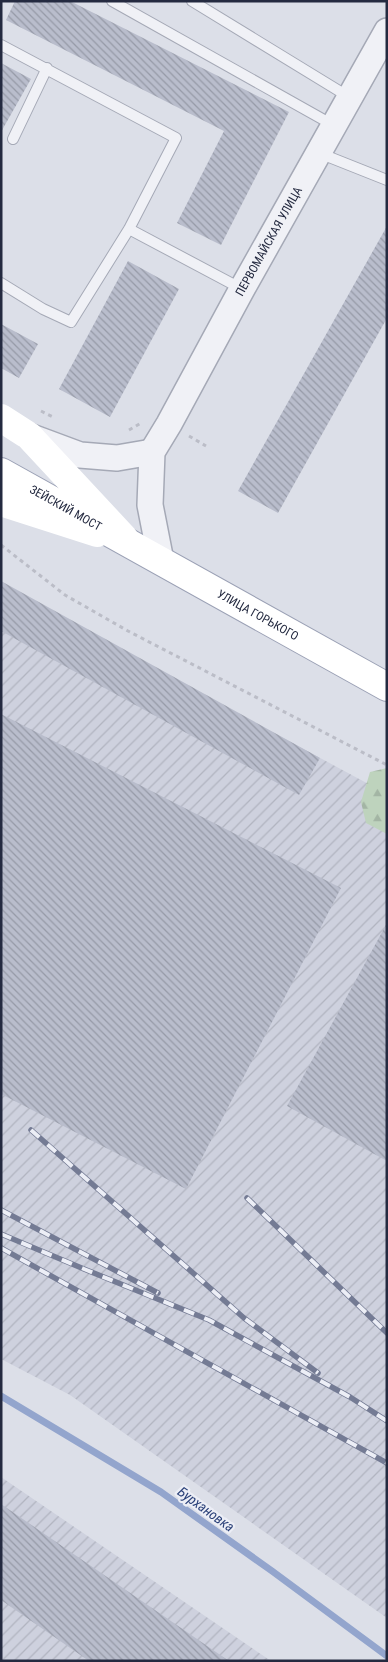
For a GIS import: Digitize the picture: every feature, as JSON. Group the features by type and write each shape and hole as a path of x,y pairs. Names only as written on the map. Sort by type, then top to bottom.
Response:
{"main road":[{"name":"УЛИЦА ГОРЬКОГО","path":"1,418 29,436 129,543"},
{"name":"ЗЕЙСКИЙ МОСТ","path":"1,472 129,543"},
{"name":"УЛИЦА ГОРЬКОГО","path":"1,502 129,543 387,687"}],"street":[{"name":"ПЕРВОМАЙСКАЯ УЛИЦА","path":"152,452 387,32"},
{"path":"29,436 80,455 117,458 152,452 150,505 161,561"}],"lane":[{"path":"112,1 334,126"},
{"path":"192,1 350,97"},
{"path":"1,45 176,138 129,229 71,322 43,309 1,283"},
{"path":"13,139 47,68"},
{"path":"319,153 387,180"},
{"path":"129,229 242,290"}],"path":[{"path":"34,407 58,420"},
{"path":"123,434 153,415 206,446"},
{"path":"1,545 64,596 387,765"}],"shaded area":[{"path":"1,586 387,794 387,1618 70,1395 1,1359"},
{"path":"1,1477 271,1661 1,1661"}],"green space":[{"path":"387,768 387,834 366,823 361,802 370,772"}],"building":[{"path":"15,1 70,1 289,112 221,245 177,223 224,131 6,20"},
{"path":"1,63 31,79 1,132"},
{"path":"387,226 387,318 278,513 238,491"},
{"path":"128,261 179,289 110,417 59,389"},
{"path":"1,324 38,344 19,378 1,368"},
{"path":"1,581 320,758 299,795 1,631"},
{"path":"1,714 341,888 186,1189 1,1094"},
{"path":"387,923 387,1161 287,1106"},
{"path":"1,1504 229,1661 89,1661 1,1600"}],"waterway":[{"name":"Бурхановка","path":"1,1396 161,1492 387,1656"}],"railway":[{"path":"31,1130 244,1318 318,1373"},
{"path":"247,1198 387,1333"},
{"path":"1,1210 158,1293"},
{"path":"1,1234 209,1320 350,1397 387,1421"},
{"path":"1,1248 387,1463"}]}
